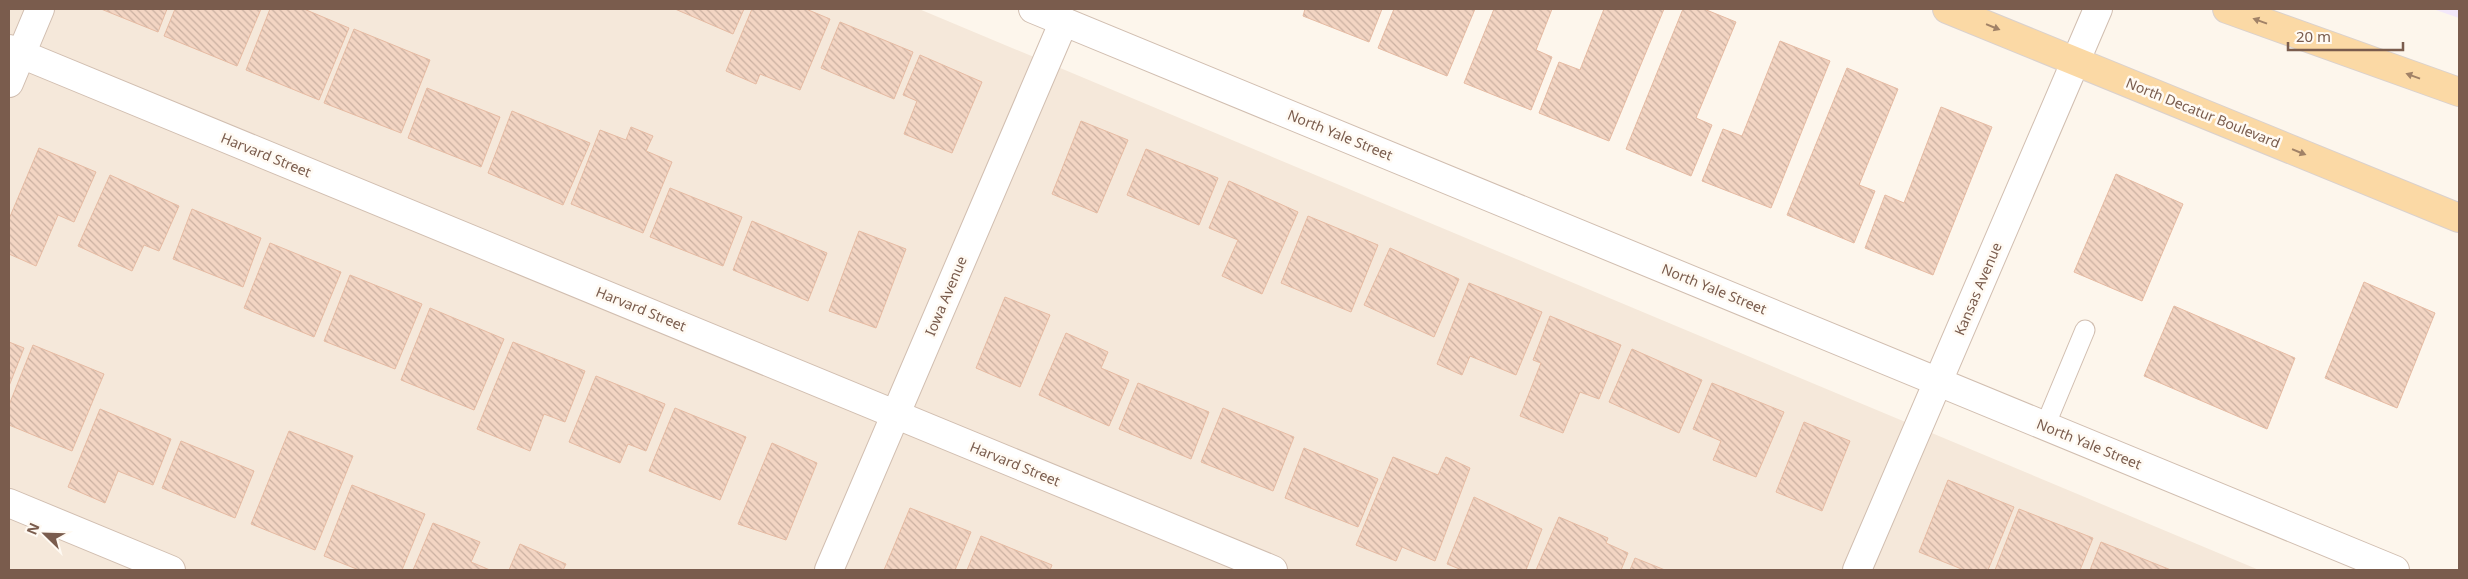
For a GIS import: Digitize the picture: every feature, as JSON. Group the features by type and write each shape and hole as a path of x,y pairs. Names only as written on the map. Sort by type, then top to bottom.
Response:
{"main road":[{"name":"North Decatur Boulevard","path":"1948,9 2459,218"},
{"path":"2226,9 2459,92"}],"street":[{"path":"9,83 15,51 40,9"},
{"name":"North Yale Street","path":"1033,9 1066,15 1938,382 2395,570"},
{"name":"Kansas Avenue","path":"1857,570 2098,9"},
{"name":"Iowa Avenue","path":"829,570 1066,15"},
{"name":"Harvard Street","path":"15,51 1273,570"},
{"path":"9,503 171,570"}],"lane":[{"path":"2045,426 2085,330"}],"shaded area":[{"path":"9,9 919,9 2259,570 9,570"},
{"path":"2433,9 2459,9 2459,18"}],"building":[{"path":"101,9 167,9 158,32"},
{"path":"175,9 261,9 237,66 164,36"},
{"path":"270,9 304,9 349,28 319,100 246,70"},
{"path":"675,9 744,9 733,34"},
{"path":"752,9 806,9 830,19 800,90 760,74 756,84 726,71"},
{"path":"1305,9 1382,9 1369,42 1303,16"},
{"path":"1394,9 1475,9 1447,76 1378,48"},
{"path":"1494,9 1552,9 1536,50 1552,57 1531,110 1464,83"},
{"path":"1604,9 1664,9 1609,141 1539,113 1559,62 1580,70"},
{"path":"1683,9 1704,9 1736,22 1696,118 1712,125 1691,176 1626,149"},
{"path":"840,22 913,52 894,99 821,68"},
{"path":"354,29 430,60 401,133 324,103"},
{"path":"1780,41 1830,61 1771,208 1702,181 1723,129 1742,136"},
{"path":"920,55 982,82 952,153 904,134 917,101 903,95"},
{"path":"1847,68 1898,89 1859,185 1875,191 1854,243 1787,215"},
{"path":"427,88 500,117 481,167 408,138"},
{"path":"1941,107 1992,127 1933,275 1865,248 1885,195 1904,203"},
{"path":"512,111 590,143 563,205 488,173"},
{"path":"1081,121 1128,140 1097,213 1052,194"},
{"path":"631,127 653,136 646,151 672,162 643,233 571,204 600,130 626,140"},
{"path":"39,148 96,172 74,222 58,215 36,266 9,254 9,219"},
{"path":"1146,149 1218,178 1199,225 1127,195"},
{"path":"2116,174 2183,204 2142,301 2074,272"},
{"path":"110,175 179,206 159,251 144,245 132,271 78,246"},
{"path":"1229,181 1298,212 1262,294 1222,276 1238,240 1209,228"},
{"path":"670,188 742,217 723,266 650,237"},
{"path":"192,209 261,238 243,287 173,259"},
{"path":"1308,216 1378,245 1351,312 1281,283"},
{"path":"752,221 827,253 808,301 733,270"},
{"path":"859,231 906,249 876,328 829,311"},
{"path":"270,243 341,272 314,337 244,308"},
{"path":"1390,248 1459,279 1434,337 1364,305"},
{"path":"350,275 422,304 395,369 324,341"},
{"path":"2364,282 2435,313 2397,408 2325,378"},
{"path":"1469,283 1542,312 1516,375 1470,356 1462,375 1437,364"},
{"path":"1005,297 1050,315 1020,387 976,368"},
{"path":"2174,306 2295,358 2267,429 2144,376"},
{"path":"430,308 504,339 474,410 401,380"},
{"path":"1550,316 1621,345 1599,399 1580,392 1563,433 1520,416 1541,363 1533,360"},
{"path":"1066,333 1108,352 1101,368 1129,380 1109,426 1039,395"},
{"path":"9,342 24,348 9,386"},
{"path":"513,342 585,371 565,422 544,414 530,451 477,429"},
{"path":"33,345 104,374 72,451 9,425 9,405"},
{"path":"1632,349 1702,380 1679,433 1609,402"},
{"path":"596,376 665,404 646,451 628,444 620,463 569,442"},
{"path":"1138,383 1209,412 1191,459 1119,429"},
{"path":"1712,383 1784,412 1756,477 1713,460 1721,441 1693,429"},
{"path":"675,408 746,437 720,500 649,471"},
{"path":"1223,408 1294,437 1273,491 1201,462"},
{"path":"100,409 171,439 153,485 118,471 105,503 68,487"},
{"path":"1804,422 1850,441 1822,511 1776,492"},
{"path":"289,431 353,456 315,550 251,524"},
{"path":"181,441 254,471 235,518 162,488"},
{"path":"772,443 817,463 786,540 738,524"},
{"path":"1304,448 1378,479 1358,527 1285,498"},
{"path":"1393,457 1438,475 1446,457 1470,468 1435,561 1402,547 1396,561 1356,545"},
{"path":"1948,480 2014,507 1988,570 1964,570 1919,552"},
{"path":"352,485 425,514 402,570 359,570 324,556"},
{"path":"1474,497 1542,529 1526,570 1462,570 1447,564"},
{"path":"910,508 971,532 955,570 884,570"},
{"path":"2019,509 2093,538 2080,570 1995,570"},
{"path":"1559,517 1608,538 1606,543 1628,553 1621,570 1536,570"},
{"path":"433,523 480,542 471,562 490,570 413,570"},
{"path":"981,536 1052,565 1050,570 967,570"},
{"path":"2101,542 2171,570 2090,570"},
{"path":"520,544 566,564 563,570 509,570"},
{"path":"1635,558 1665,570 1630,570"}]}
